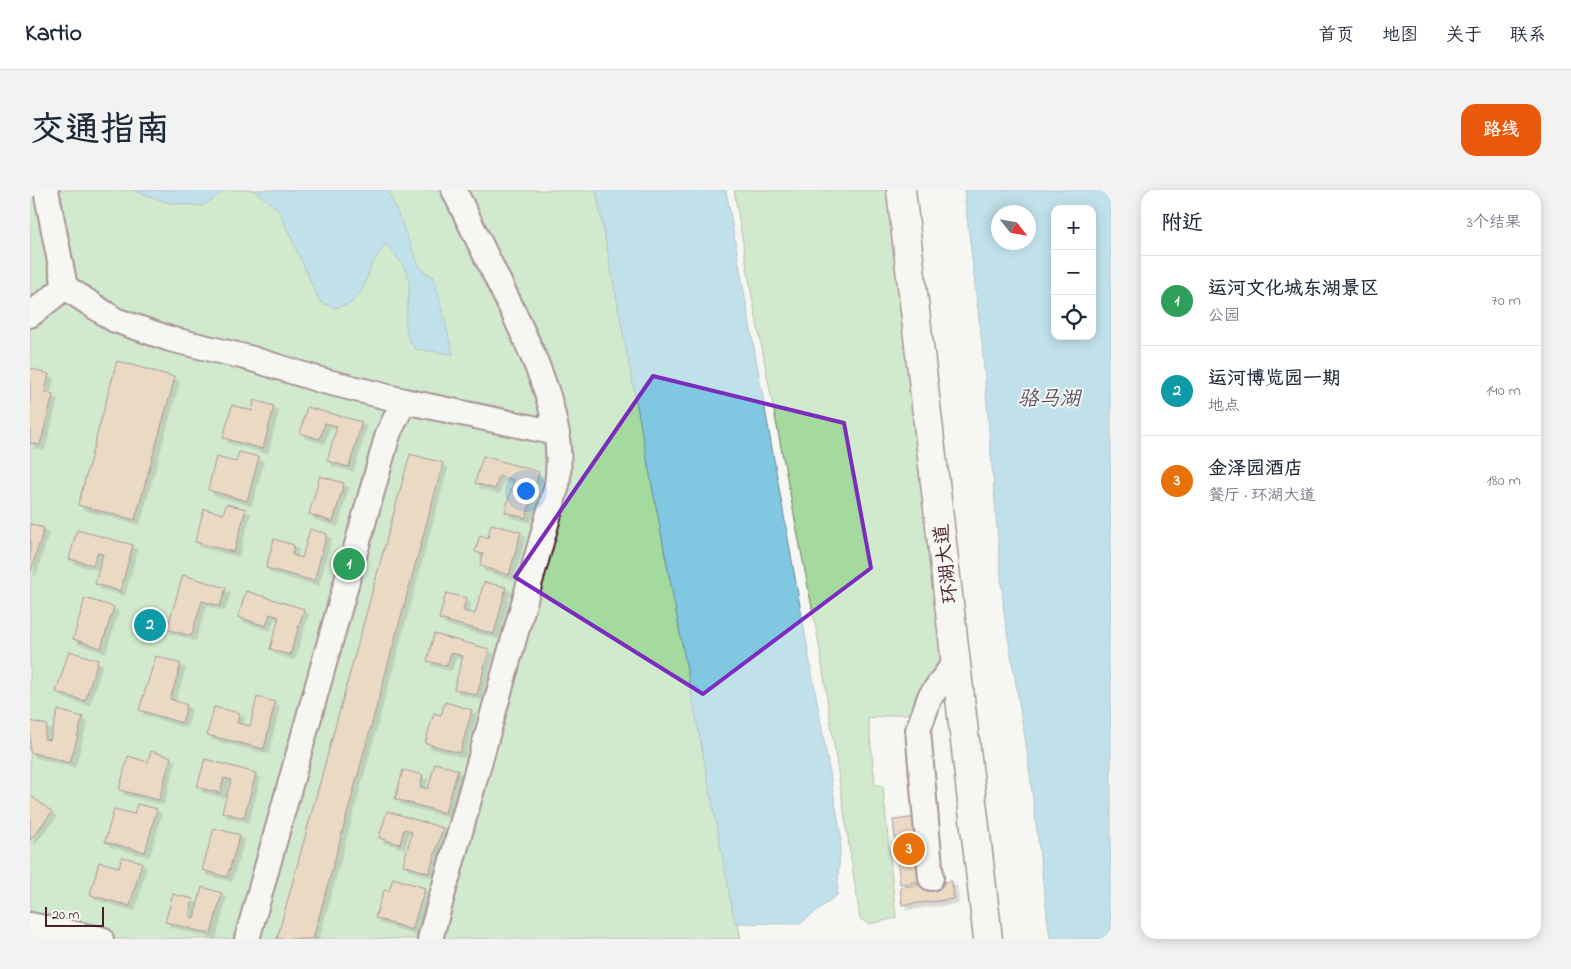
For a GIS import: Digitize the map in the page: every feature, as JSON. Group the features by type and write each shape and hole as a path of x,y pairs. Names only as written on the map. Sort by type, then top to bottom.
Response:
{"main road":[{"name":"环湖大道","path":"901,190 988,939"}],"street":[{"path":"46,190 66,286 115,320 170,339 249,358 320,380 404,401 557,433"},
{"path":"430,939 557,485 560,457 549,398 534,358 454,190"},
{"path":"30,315 66,286"},
{"path":"248,939 388,434 404,401"},
{"path":"931,878 918,730 930,697 956,661"},
{"path":"30,925 101,939"}],"highlighted area":[{"path":"653,376 844,423 871,568 703,694 515,577"}],"green space":[{"path":"30,190 596,190 741,939 30,939"},
{"path":"734,190 892,190 944,659 912,713 868,718 875,784 883,787 896,918 870,924 860,919 819,644 752,297"}],"water":[{"path":"133,190 225,190 203,206 169,203"},
{"path":"254,190 388,190 421,270 434,277 453,354 415,349 410,341 406,325 409,293 407,273 401,262 385,244 371,266 362,290 351,303 335,308 320,302 278,209"},
{"path":"596,190 726,190 841,836 837,895 800,924 735,923"},
{"name":"骆马湖","path":"964,190 1111,190 1111,939 1050,939 1027,750 1004,613 982,344"}],"building":[{"path":"117,361 175,377 135,520 78,505"},
{"path":"30,368 49,374 45,392 53,395 40,445 31,443 30,445"},
{"path":"254,400 274,406 263,449 223,438 232,405 252,411"},
{"path":"307,407 362,422 349,467 327,461 337,426 325,423 320,439 300,433"},
{"path":"239,452 259,457 247,501 208,490 216,457 236,462"},
{"path":"410,454 443,463 313,939 277,939"},
{"path":"483,456 539,472 526,518 505,512 514,480 499,476 495,489 475,483"},
{"path":"320,476 344,483 333,522 309,514"},
{"path":"226,504 246,509 234,552 195,542 204,509 223,514"},
{"path":"30,524 44,528 31,571 30,571"},
{"path":"491,524 521,532 509,575 480,566 483,554 475,552 480,535 488,538"},
{"path":"310,529 327,534 314,581 266,568 274,539 294,545 292,555 302,558"},
{"path":"77,530 133,545 120,591 95,584 103,554 97,553 93,565 69,559"},
{"path":"183,575 226,588 220,606 202,601 191,636 167,629"},
{"path":"484,582 506,587 494,634 439,619 446,593 466,598 463,611 475,614"},
{"path":"246,591 304,609 290,655 270,649 279,617 270,614 266,626 238,617"},
{"path":"85,598 114,607 101,648 73,639"},
{"path":"434,634 489,649 477,695 454,689 463,656 451,653 447,666 427,661"},
{"path":"69,651 98,660 85,701 56,692"},
{"path":"156,656 181,664 170,699 187,705 182,723 139,710"},
{"path":"257,697 275,702 264,749 207,735 214,707 240,713 237,723 250,726"},
{"path":"445,702 472,710 460,753 425,743 434,713 441,715"},
{"path":"58,710 83,717 70,763 30,752 30,721 47,725 44,739 50,740"},
{"path":"151,751 171,757 159,800 119,790 128,756 148,762"},
{"path":"205,759 256,773 244,818 222,812 231,780 224,778 220,793 197,787"},
{"path":"435,763 458,770 445,813 395,799 403,770 423,775 420,787 428,789"},
{"path":"30,795 52,812 30,840"},
{"path":"137,804 157,809 145,852 105,842 114,809 134,814"},
{"path":"387,811 443,828 429,873 403,865 412,832 404,829 400,844 379,838"},
{"path":"917,817 925,881 900,884 893,820"},
{"path":"214,828 240,835 227,877 202,870"},
{"path":"122,857 142,862 130,906 90,895 99,862 119,867"},
{"path":"393,878 425,888 412,930 375,918 384,890 389,891"},
{"path":"952,881 954,899 902,905 900,887"},
{"path":"202,887 222,893 211,934 165,922 173,894 193,899 189,916 194,918"}],"place":[{"name":"运河文化城东湖景区","path":"349,564"},
{"name":"运河博览园一期","path":"150,625"},
{"name":"金泽园酒店","path":"909,849"}]}
